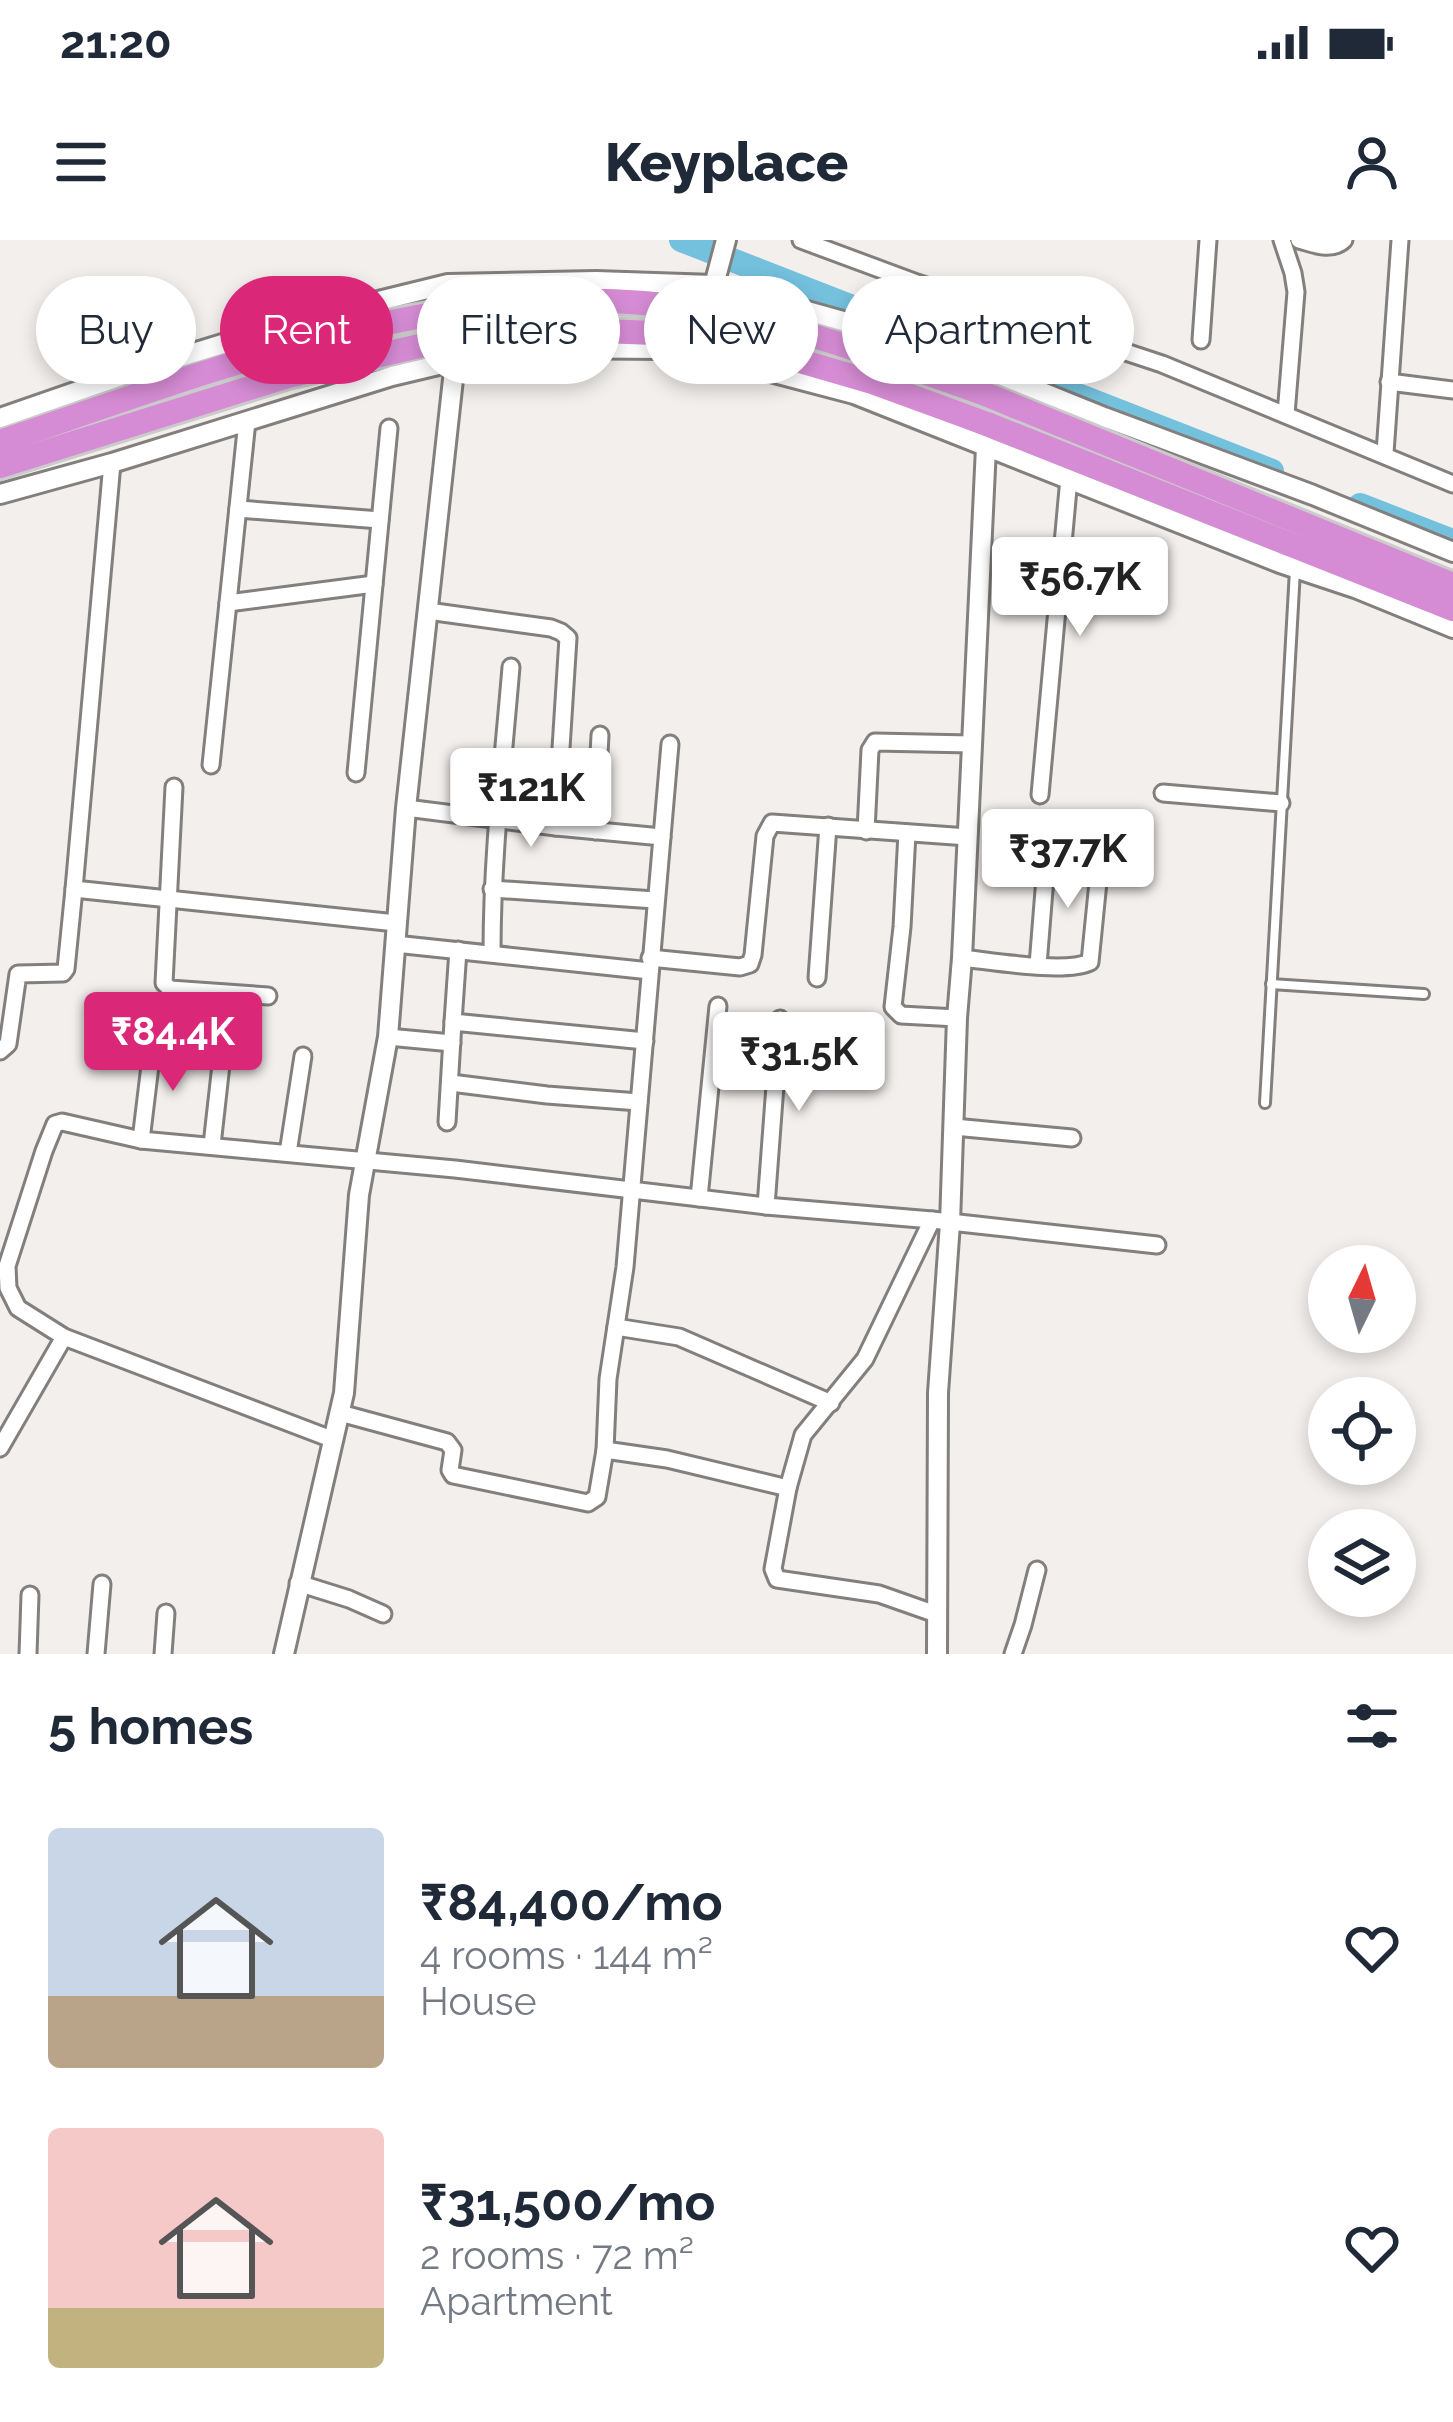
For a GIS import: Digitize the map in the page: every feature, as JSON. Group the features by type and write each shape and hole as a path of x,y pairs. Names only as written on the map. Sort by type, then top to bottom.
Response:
{"highway":[{"path":"0,442 224,368 374,326 499,304 642,303 717,312 789,328 921,371 1453,586"},
{"path":"0,466 288,376 406,348 498,334 655,333 734,342 872,382 1453,609"}],"street":[{"path":"716,276 726,240"},
{"path":"801,240 917,284 1162,364 1453,484"},
{"path":"1201,340 1208,240"},
{"path":"1282,240 1296,292 1286,414"},
{"path":"1299,240 1330,247 1344,240"},
{"path":"1385,453 1400,240"},
{"path":"0,418 301,320 448,284 644,281"},
{"path":"818,312 918,342 1453,552"},
{"path":"620,349 664,349 854,394 1453,628"},
{"path":"0,494 417,370"},
{"path":"1389,382 1453,390"},
{"path":"284,1654 344,1393 359,1195 388,1037 406,808 453,384"},
{"path":"211,765 248,422"},
{"path":"356,773 389,428"},
{"path":"937,1654 941,1221 954,1127 986,447"},
{"path":"0,1051 8,1044 18,974 66,970 112,464"},
{"path":"1040,795 1069,478"},
{"path":"238,508 380,520"},
{"path":"228,603 374,584"},
{"path":"428,611 550,628 568,638 556,827"},
{"path":"492,952 496,819 511,668"},
{"path":"595,831 600,736"},
{"path":"866,830 874,742 971,744"},
{"path":"340,1413 447,1442 453,1447 453,1475 588,1503 597,1497 625,1267 670,744"},
{"path":"174,787 166,986 268,996"},
{"path":"1162,793 1281,803"},
{"path":"406,808 662,837"},
{"path":"395,944 740,968 750,964 753,955 769,826 778,822 968,837"},
{"path":"817,978 828,826"},
{"path":"907,833 893,1006 901,1015 957,1018"},
{"path":"962,958 1038,965 1090,962 1101,852"},
{"path":"1038,965 1047,853"},
{"path":"74,889 396,923"},
{"path":"492,889 656,900"},
{"path":"447,1122 458,950"},
{"path":"699,1198 718,1006"},
{"path":"766,1206 780,1019"},
{"path":"453,1022 645,1041"},
{"path":"212,1145 224,1037"},
{"path":"388,1037 452,1043"},
{"path":"141,1140 154,1041"},
{"path":"288,1153 303,1057"},
{"path":"451,1083 639,1102"},
{"path":"334,1440 64,1337 18,1308 7,1280 6,1242 55,1124 141,1140 1157,1244"},
{"path":"954,1127 1072,1138"},
{"path":"936,1614 879,1594 777,1579 773,1569 803,1436 865,1359 941,1221"},
{"path":"616,1327 679,1336 831,1403"},
{"path":"0,1448 64,1337"},
{"path":"605,1450 667,1459 788,1488"},
{"path":"1013,1654 1036,1570"},
{"path":"298,1583 383,1614"},
{"path":"96,1654 102,1584"},
{"path":"28,1654 30,1595"},
{"path":"163,1654 166,1613"}],"lane":[{"path":"1265,1103 1295,569"},
{"path":"1271,984 1424,994"}],"waterway":[{"path":"681,240 1272,471"},
{"path":"1360,505 1453,541"}]}
